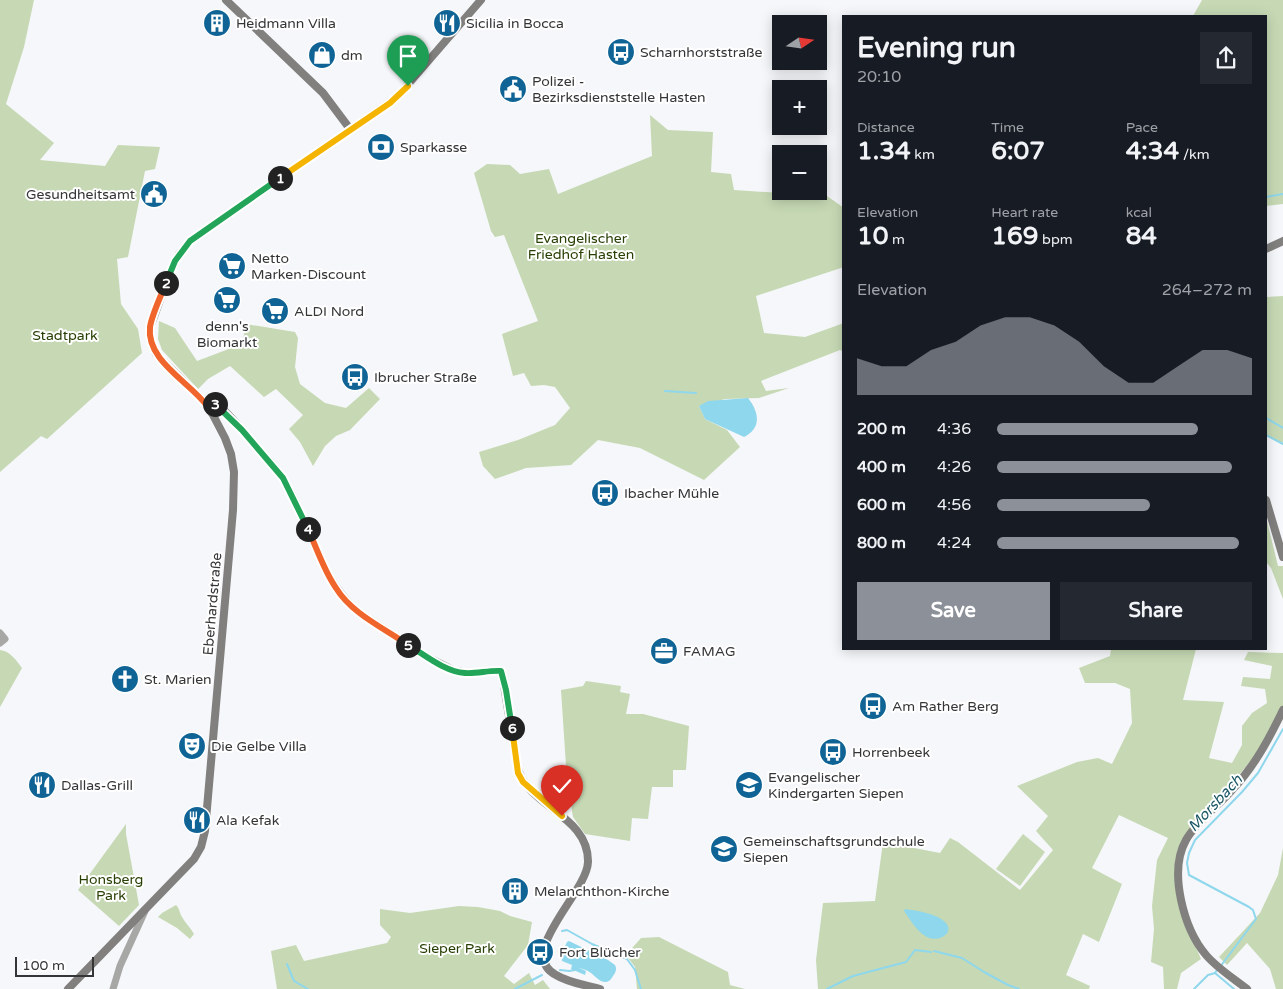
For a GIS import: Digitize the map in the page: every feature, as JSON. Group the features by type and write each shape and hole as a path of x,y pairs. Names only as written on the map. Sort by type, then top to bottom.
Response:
{"main road":[{"path":"226,0 324,93 350,129"},
{"path":"480,0 397,97 190,241 175,261 151,325 151,346 164,363 197,393 208,407 215,404 220,407 283,478 332,582 347,602 357,611 429,658 451,669 465,673 502,672 520,778 528,788 574,826 582,839 588,862 582,884 549,935 544,951 544,960 548,968 557,976 600,989"},
{"path":"1267,249 1283,241"},
{"name":"Eberhardstraße","path":"68,989 194,859 203,842 234,485 232,462 227,442 208,407"},
{"path":"1267,503 1283,556"},
{"path":"1247,989 1207,956 1192,932 1182,904 1179,870 1183,846 1190,834 1234,789 1254,763 1283,710"}],"street":[{"path":"0,633 3,641"},
{"path":"113,989 120,966 147,906"}],"green space":[{"name":"Stadtpark","path":"0,0 34,0 24,47 6,104 54,143 40,160 105,166 118,145 160,147 155,169 145,171 128,257 117,259 121,304 138,329 142,353 47,439 41,436 0,472"},
{"path":"1202,0 1283,0 1283,204 1267,206 1267,15 1194,15"},
{"name":"Evangelischer Friedhof Hasten","path":"650,115 668,130 713,132 711,172 731,174 734,190 772,192 772,200 827,200 827,196 842,207 842,268 756,296 764,333 805,337 842,324 842,351 840,350 761,381 766,391 789,388 759,398 725,399 699,406 705,419 727,430 740,447 704,480 640,448 598,440 571,465 526,468 495,479 483,466 479,452 518,440 555,425 570,408 555,387 544,385 531,386 524,373 513,376 502,334 538,321 504,235 495,237 491,231 474,173 487,164 510,165 520,174 549,169 558,194 652,156"},
{"path":"1283,296 1283,445 1267,436 1267,297"},
{"path":"159,321 175,328 197,361 242,344 246,324 295,332 298,338 295,367 300,384 325,403 346,408 369,388 380,399 350,430 336,436 325,446 313,466 300,442 289,429 303,415 276,389 264,397 230,366 208,379 198,389 162,350 158,339"},
{"path":"1267,521 1278,566 1283,566 1283,599 1271,568 1267,563"},
{"path":"0,650 10,654 22,668 0,707"},
{"path":"1111,650 1196,650 1183,700 1224,702 1209,758 1232,763 1242,745 1242,726 1252,713 1267,703 1265,689 1241,686 1243,677 1270,679 1272,666 1244,660 1248,652 1283,653 1283,707 1256,754 1177,852 1175,882 1180,910 1201,959 1181,973 1177,989 1164,989 1163,967 1151,962 1154,929 1152,906 1157,860 1168,838 1119,815 1092,868 1122,884 1099,942 1083,934 1066,975 1090,986 1089,989 818,989 816,960 823,903 875,901 883,842 940,853 950,838 958,842 1020,890 1053,850 1036,831 1048,816 1017,786 1077,762 1098,758 1112,764 1132,723 1130,689 1115,683 1085,683 1079,668 1110,656"},
{"path":"586,681 621,686 620,692 630,694 626,714 643,714 689,726 686,770 673,770 673,787 652,787 648,819 632,818 630,841 585,834 573,817 567,781 561,690 583,686"},
{"name":"Honsberg Park","path":"126,824 126,834 139,905 119,926 78,890"},
{"path":"1023,834 1045,852 1020,886 996,869"},
{"path":"1283,848 1283,989 1276,989 1270,969 1247,943 1227,965 1219,957 1260,913 1278,875"},
{"path":"176,905 194,934 190,939 177,928 158,917"},
{"name":"Sieper Park","path":"459,906 500,911 532,922 528,945 504,976 514,984 529,973 535,985 543,980 550,989 277,989 271,951 296,945 304,961 387,943 391,937 380,925 380,909 410,913"},
{"path":"659,937 728,972 730,985 745,989 637,989 635,967 626,955 641,938"}],"water":[{"path":"748,398 755,409 757,419 754,429 744,437 705,419 699,406 708,401"},
{"path":"905,909 937,916 948,926 947,933 936,939 927,937 914,925 904,911"},
{"path":"569,941 615,965 615,972 610,980 605,982 599,980 590,972 579,968 586,971 585,975 571,969 572,965 562,961 564,949"}],"waterway":[{"name":"Morsbach","path":"1267,197 1283,194"},
{"path":"665,391 696,393"},
{"name":"Morsbach","path":"1267,419 1283,428"},
{"name":"Morsbach","path":"1267,436 1283,444"},
{"name":"Morsbach","path":"1220,967 1256,919 1253,910 1249,907 1189,875 1187,863 1189,853 1195,840 1258,773 1283,729"},
{"path":"562,931 567,930 592,944 627,959 635,970 641,989"},
{"path":"827,989 853,976 906,962 915,950 931,952"},
{"path":"934,951 962,958 984,972 1019,989"},
{"path":"287,964 294,981 308,989"},
{"path":"560,970 575,970"},
{"name":"Morsbach","path":"1217,970 1215,973 1234,989"},
{"path":"1194,989 1208,975 1215,973"},
{"path":"515,989 542,975"}],"place":[{"name":"Heidmann Villa","path":"217,23"},
{"name":"Sicilia in Bocca","path":"447,23"},
{"name":"Scharnhorststraße","path":"621,52"},
{"name":"dm","path":"322,55"},
{"name":"Polizei - Bezirksdienststelle Hasten","path":"513,89"},
{"name":"Sparkasse","path":"381,147"},
{"name":"Gesundheitsamt","path":"154,194"},
{"name":"Netto Marken-Discount","path":"232,266"},
{"name":"denn's Biomarkt","path":"227,300"},
{"name":"ALDI Nord","path":"275,311"},
{"name":"Ibrucher Straße","path":"355,377"},
{"name":"Ibacher Mühle","path":"605,493"},
{"name":"FAMAG","path":"664,651"},
{"name":"St. Marien","path":"125,679"},
{"name":"Am Rather Berg","path":"873,706"},
{"name":"Die Gelbe Villa","path":"192,746"},
{"name":"Horrenbeek","path":"833,752"},
{"name":"Dallas-Grill","path":"42,785"},
{"name":"Evangelischer Kindergarten Siepen","path":"749,785"},
{"name":"Ala Kefak","path":"197,820"},
{"name":"Gemeinschaftsgrundschule Siepen","path":"724,849"},
{"name":"Melanchthon-Kirche","path":"515,891"},
{"name":"Fort Blücher","path":"540,952"}],"route":[{"path":"408,86 390,103 190,241 175,261 168,278 151,325 151,346 164,363 197,393 208,407 212,404 220,407 283,478 332,582 347,602 357,611 429,658 456,672 501,671 506,690 518,773 528,788 562,816"}]}
